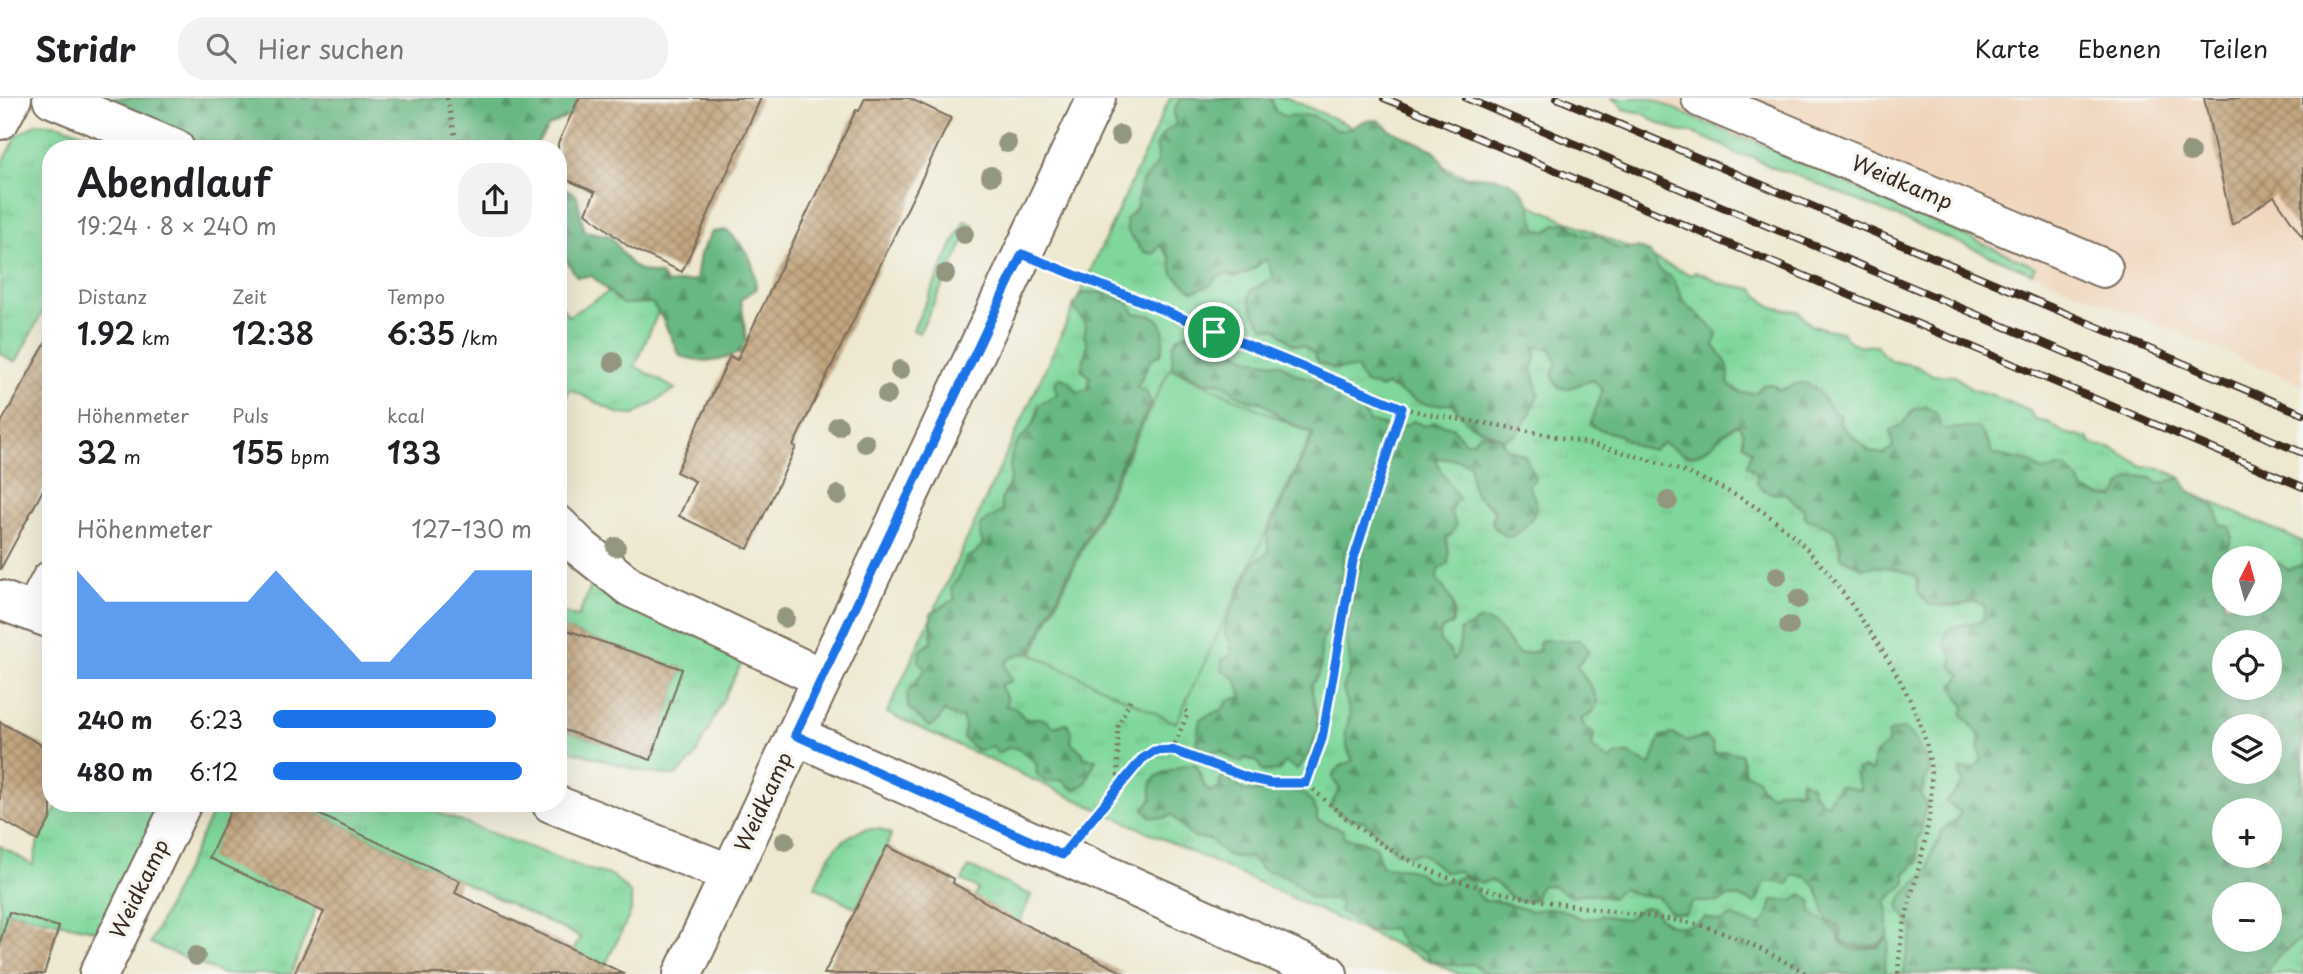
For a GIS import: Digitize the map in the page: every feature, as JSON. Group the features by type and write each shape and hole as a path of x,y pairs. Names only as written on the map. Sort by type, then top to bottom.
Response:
{"street":[{"path":"0,120 12,98"},
{"path":"52,98 153,140"},
{"name":"Weidkamp","path":"683,974 1096,98"},
{"name":"Weidkamp","path":"1701,98 2103,268"},
{"path":"567,534 630,587 822,678"},
{"path":"795,735 1328,974"},
{"path":"567,809 732,874"},
{"name":"Weidkamp","path":"99,974 178,812"}],"path":[{"path":"447,98 456,140"},
{"path":"1022,254 1402,408 1557,437 1677,470 1717,486 1753,505 1788,531 1815,556 1879,645 1909,699 1929,756 1931,799 1925,838 1902,934 1898,974"},
{"path":"1306,783 1322,739 1353,561 1402,408"},
{"path":"1118,789 1118,727 1130,700"},
{"path":"1172,750 1188,713 1184,707"},
{"path":"1062,855 1142,759 1154,751 1172,750 1249,778 1271,783 1306,783 1351,822 1437,873 1481,888 1697,924 1769,953 1807,974"}],"shaded area":[{"path":"1610,98 2303,98 2303,384 2032,273"}],"green space":[{"path":"80,98 579,98 571,115 549,126 539,140 152,140"},
{"path":"1170,98 1287,98 1691,275 1695,272 1719,283 1753,289 1772,307 1798,311 1812,326 1842,332 1857,345 1877,346 1892,361 1916,366 1933,375 1955,376 1971,389 2030,411 2035,420 2048,422 2064,433 2088,438 2091,444 2113,449 2143,466 2160,468 2181,478 2166,482 2303,542 2303,974 1459,974 887,713"},
{"path":"1182,98 1271,98 1275,111 1284,116 1312,115 1336,130 1351,128 1364,121 1378,120 1390,130 1434,150 1445,170 1457,178 1478,176 1509,182 1525,195 1538,231 1548,231 1556,224 1568,223 1582,234 1600,235 1615,247 1642,249 1650,254 1660,270 1672,278 1686,304 1717,334 1714,346 1727,363 1728,384 1742,393 1755,393 1763,385 1772,384 1779,390 1800,383 1810,385 1831,409 1841,416 1839,423 1869,451 1883,454 1893,447 1890,430 1902,425 1913,410 1926,407 1937,414 1941,429 1977,427 1989,443 1992,454 2030,462 2042,471 2065,467 2078,479 2083,490 2100,496 2115,497 2122,484 2135,476 2151,478 2159,484 2181,478 2189,490 2215,507 2221,525 2230,527 2232,537 2229,546 2212,546 2212,616 2282,616 2282,566 2289,570 2303,564 2302,938 2278,956 2267,970 2269,974 1904,974 1913,929 1899,908 1900,902 1906,892 1927,873 1930,857 1940,839 1941,831 1956,820 1961,812 1946,802 1964,783 1959,775 1961,769 1975,768 1982,760 1978,747 1981,736 1962,714 1965,708 1953,686 1961,675 1952,667 1952,654 1945,646 1945,635 1952,627 1983,621 1985,605 1972,601 1956,606 1928,604 1918,591 1917,577 1890,568 1862,568 1841,557 1834,531 1805,518 1803,508 1785,493 1769,492 1756,483 1757,474 1747,465 1752,451 1743,443 1743,432 1738,424 1705,450 1691,455 1681,453 1663,443 1653,450 1636,446 1619,435 1598,429 1590,424 1603,390 1593,380 1566,389 1557,386 1552,374 1557,364 1551,349 1535,347 1536,359 1532,369 1539,393 1530,414 1516,435 1503,439 1471,425 1453,404 1429,405 1386,385 1381,388 1364,383 1356,368 1335,369 1319,363 1313,353 1303,346 1292,344 1277,329 1264,327 1253,310 1250,291 1274,278 1266,259 1249,272 1236,277 1227,274 1218,276 1209,286 1193,291 1173,274 1170,257 1160,245 1154,254 1144,252 1127,231 1126,219 1136,209 1141,183 1156,166 1156,145 1163,134 1176,124 1176,107"},
{"path":"1610,98 1650,98 1740,138 1755,141 1799,163 1827,171 1828,175 2036,267 2032,273 1789,172 1773,168 1752,157 1737,155 1724,146 1693,133 1677,131 1652,120 1646,114 1624,109"},
{"path":"37,123 60,125 102,140 42,140 42,313 16,362 0,354 0,168 17,136"},
{"path":"567,189 577,196 584,231 610,236 630,263 641,271 661,275 667,284 696,280 700,254 712,232 727,230 749,256 755,278 756,289 741,299 745,350 713,361 680,356 652,303 622,304 592,276 577,277 567,262"},
{"path":"964,221 973,224 919,333 913,330"},
{"path":"619,286 662,303 635,366 675,389 634,415 619,414 570,389 567,395 568,316"},
{"path":"1093,292 1130,303 1134,313 1152,316 1160,322 1163,338 1161,354 1152,358 1137,387 1147,393 1151,402 1030,654 1016,655 1005,664 1011,681 1000,685 1007,699 1006,706 1016,708 1025,719 1041,718 1054,727 1067,723 1072,733 1071,742 1082,752 1084,758 1096,759 1086,783 1075,790 1061,780 1046,782 1037,775 1036,762 1019,749 1010,748 998,753 992,746 985,750 976,750 963,738 965,727 962,717 957,718 944,711 938,721 929,727 908,707 907,694 925,669 919,661 920,651 932,641 931,613 955,599 951,588 958,579 966,558 983,544 981,524 1003,511 1001,500 1009,482 1012,453 1035,421 1038,406 1057,394 1055,384 1058,377 1069,381 1077,392 1088,389 1090,377 1082,370 1087,348 1084,336 1086,325 1073,306 1081,294"},
{"path":"1187,333 1196,334 1202,341 1226,343 1241,355 1281,364 1295,374 1329,383 1331,389 1350,395 1350,400 1366,415 1369,422 1396,428 1413,421 1425,426 1434,422 1452,427 1465,442 1472,442 1480,433 1495,436 1505,447 1525,456 1536,479 1528,485 1536,509 1522,530 1513,536 1505,536 1492,524 1494,510 1474,492 1470,464 1455,459 1435,458 1459,499 1450,511 1456,525 1452,534 1446,538 1448,564 1438,570 1437,579 1451,600 1454,616 1452,624 1441,630 1439,640 1450,651 1453,660 1459,646 1459,631 1478,620 1498,628 1519,654 1540,651 1539,642 1543,640 1580,640 1589,652 1577,665 1597,700 1591,713 1581,719 1585,728 1594,734 1592,747 1610,761 1616,755 1630,754 1650,766 1661,736 1673,734 1688,742 1705,736 1713,744 1714,754 1726,751 1741,754 1745,773 1757,778 1761,788 1770,795 1780,790 1800,790 1801,780 1812,786 1813,793 1826,804 1839,786 1861,790 1856,770 1863,768 1872,771 1875,755 1888,744 1888,734 1893,730 1904,729 1915,739 1930,769 1920,794 1927,805 1921,824 1922,833 1917,839 1918,862 1905,873 1906,883 1885,902 1888,909 1888,935 1878,945 1855,947 1841,941 1838,928 1827,920 1813,883 1801,876 1793,876 1788,884 1766,881 1755,903 1738,897 1727,897 1720,902 1693,902 1685,914 1671,913 1658,897 1639,895 1622,889 1611,898 1586,893 1571,897 1553,886 1542,885 1536,899 1520,901 1490,880 1481,884 1458,871 1445,872 1424,855 1396,852 1364,821 1346,818 1330,806 1340,789 1333,774 1342,765 1353,761 1345,733 1350,715 1343,688 1351,669 1346,630 1351,592 1359,572 1363,549 1354,539 1344,552 1343,577 1335,593 1341,612 1323,638 1319,674 1311,685 1316,713 1316,738 1302,764 1297,769 1285,762 1279,771 1262,771 1258,762 1245,758 1241,762 1222,752 1203,750 1196,742 1200,719 1223,709 1229,700 1242,697 1236,679 1222,670 1222,660 1232,654 1231,643 1225,633 1226,623 1254,562 1269,552 1268,533 1314,434 1281,418 1263,403 1237,395 1223,383 1202,381 1172,366 1175,342"},
{"path":"1170,368 1312,434 1176,723 1032,654"},
{"path":"592,584 746,654 694,758 676,776 648,773 567,750 567,731 651,759 682,669 567,630 567,614 578,617"},
{"path":"1187,764 1195,764 1210,792 1219,787 1224,776 1245,792 1289,788 1303,793 1317,812 1317,820 1343,830 1345,838 1376,847 1381,866 1406,868 1438,882 1463,876 1472,881 1477,894 1485,901 1496,901 1532,911 1553,908 1582,919 1602,916 1627,919 1642,908 1652,908 1663,921 1675,926 1691,925 1705,917 1721,922 1731,916 1758,926 1766,918 1772,900 1793,901 1802,894 1812,902 1811,913 1833,928 1840,942 1853,950 1879,947 1887,937 1885,974 1487,974 1472,964 1450,965 1430,960 1426,952 1403,945 1393,928 1366,931 1358,922 1339,911 1340,901 1311,898 1292,880 1274,872 1264,871 1250,857 1232,856 1223,852 1210,839 1192,836 1172,815 1164,818 1151,817 1144,808 1152,799 1152,783 1155,778"},
{"path":"54,812 157,812 98,931 10,912 0,942 0,846 33,865 38,841"},
{"path":"213,812 241,812 316,908 291,974 223,974 150,943"},
{"path":"314,812 436,812 587,869 613,876 631,894 631,912 601,974 563,974 580,937"},
{"path":"869,829 880,829 891,834 856,908 815,887 823,867 841,842"},
{"path":"969,867 1031,895 1020,922 954,935 978,889 962,880"}],"building":[{"path":"579,98 761,98 682,272 629,247 586,213 595,192 567,180 567,140 559,140"},
{"path":"865,98 909,98 951,118 793,446 796,447 748,549 679,516 695,481 676,472 730,356 737,360 856,110 859,111"},
{"path":"2204,98 2303,98 2303,238 2274,196 2232,225"},
{"path":"42,349 42,492 0,570 0,425"},
{"path":"567,630 682,669 651,760 567,731"},
{"path":"0,722 42,745 42,812 51,812 51,818 38,841 0,819"},
{"path":"230,812 314,812 460,881 455,893 625,974 294,974 324,912 209,858"},
{"path":"887,846 954,879 953,883 1020,922 1126,974 824,974"},
{"path":"9,912 59,927 44,974 0,974 0,942"}],"railway":[{"path":"1384,98 2303,487"},
{"path":"1466,98 2303,453"},
{"path":"1557,98 2303,414"}],"route":[{"path":"1022,254 1214,332 1402,408 1353,561 1322,739 1306,783 1271,783 1249,778 1172,750 1154,751 1142,759 1062,855 795,735 1022,254"}]}
